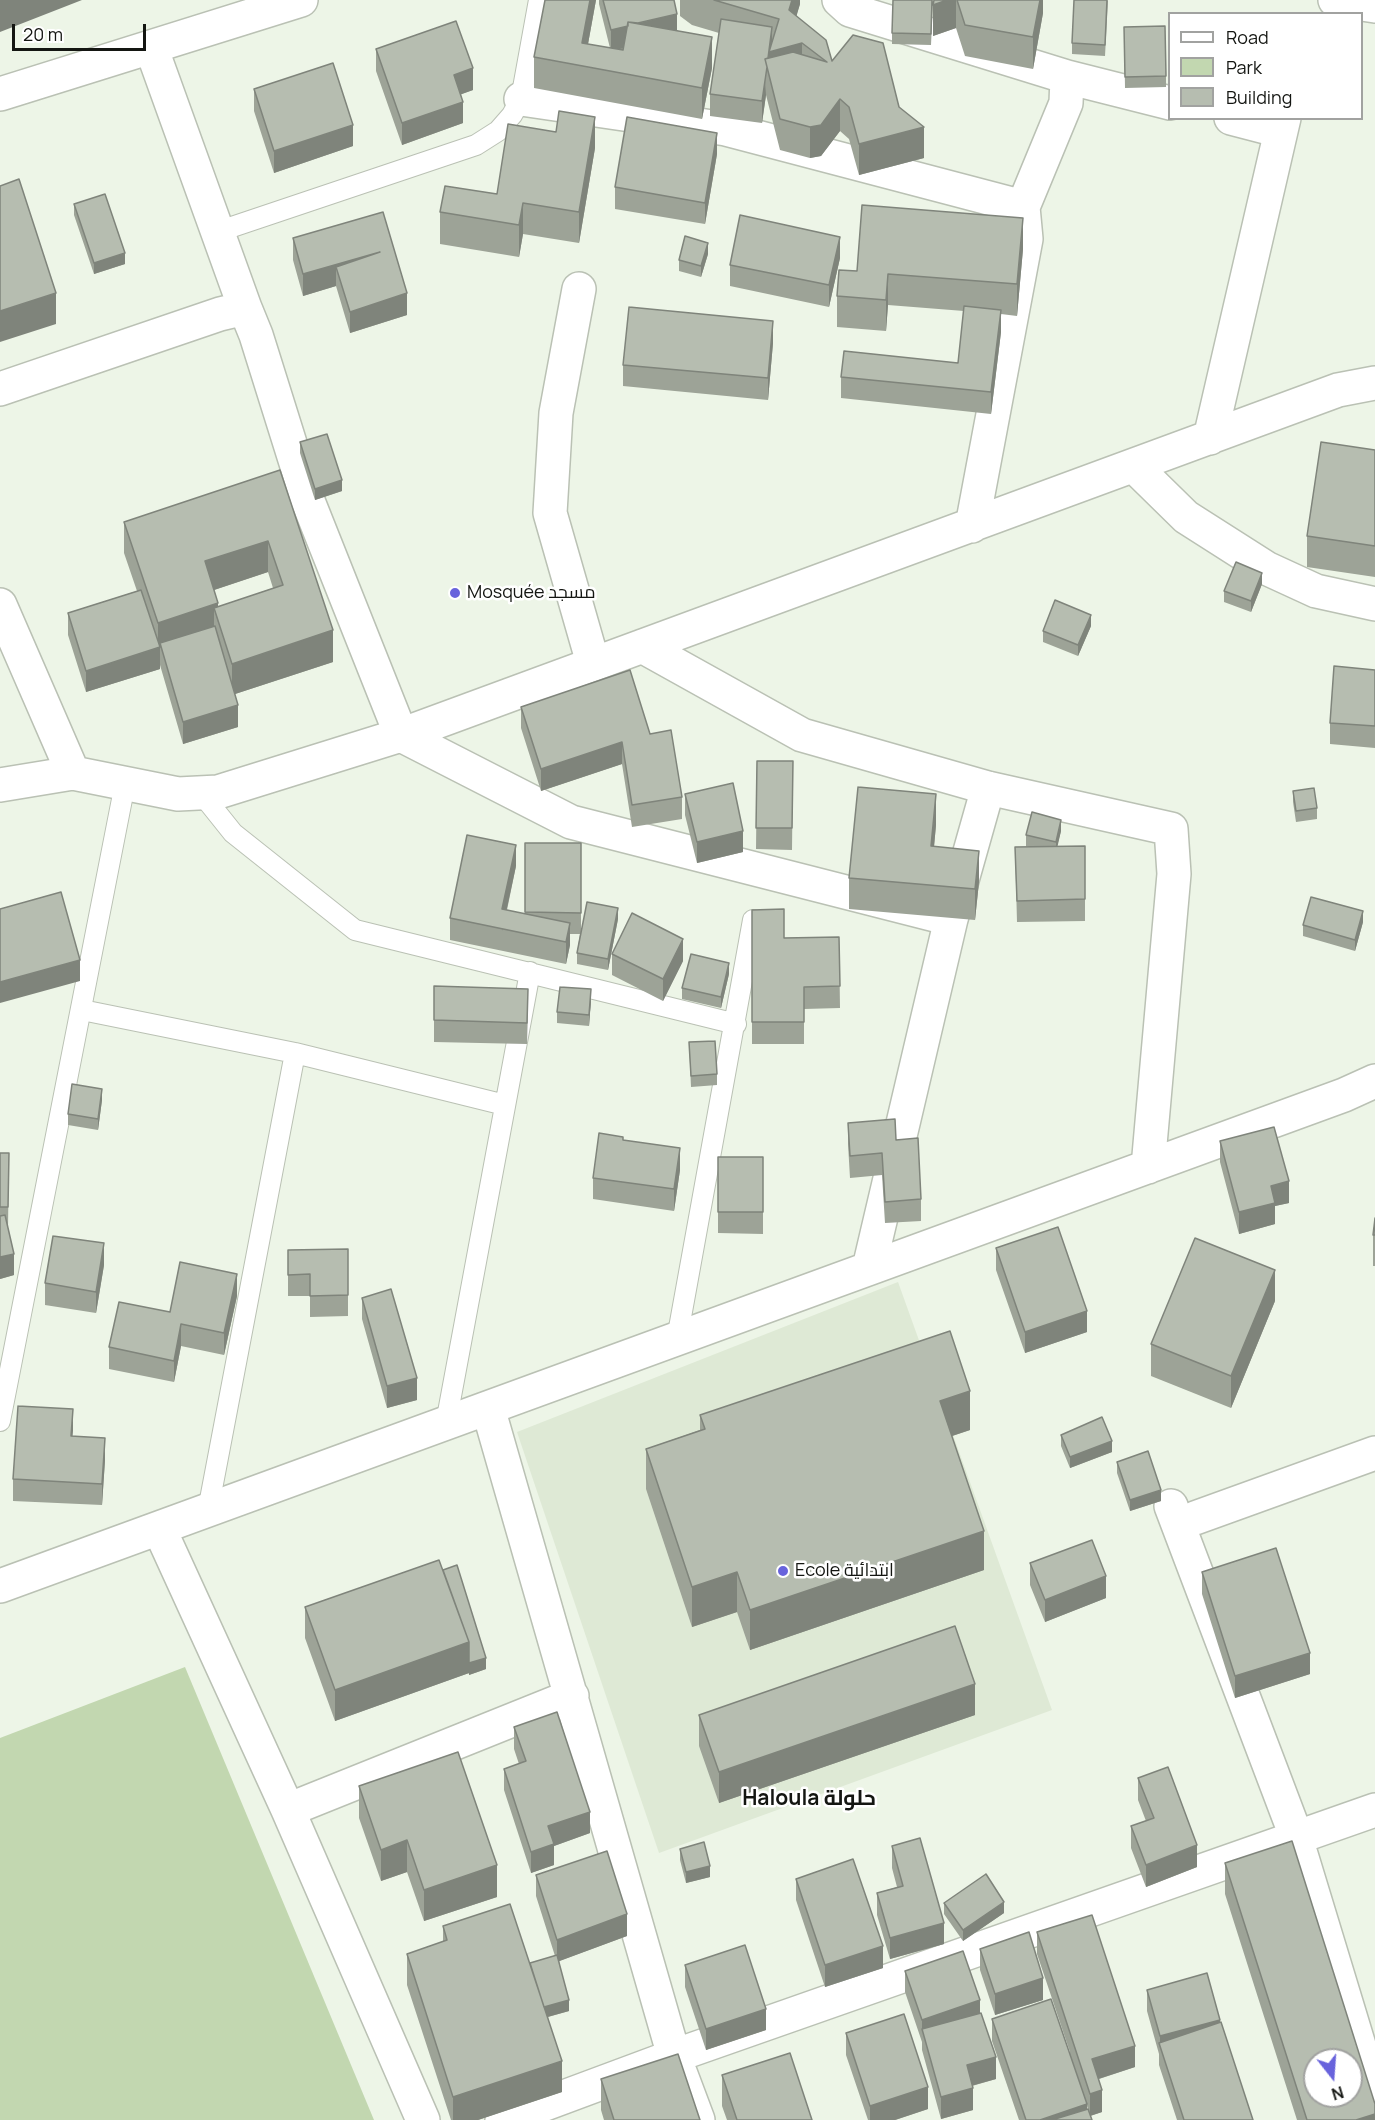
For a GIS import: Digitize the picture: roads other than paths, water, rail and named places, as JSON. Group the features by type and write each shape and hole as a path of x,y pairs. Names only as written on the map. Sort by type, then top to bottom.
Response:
{"street":[{"path":"0,94 301,0"},
{"path":"839,0 850,10 1067,77 1168,102"},
{"path":"1335,0 1375,6"},
{"path":"151,47 256,336 308,501 401,735 571,822 951,919"},
{"path":"972,526 1026,239 1023,207 1066,103 1067,77"},
{"path":"521,99 726,129 1023,207"},
{"path":"1210,438 1282,125 1246,120"},
{"path":"579,289 556,413 550,513 593,663"},
{"path":"0,389 220,314 245,308"},
{"path":"0,784 73,773 178,794 218,792 401,735 1338,390 1375,383"},
{"path":"1134,466 1185,517 1266,568 1316,591 1375,604"},
{"path":"0,605 73,773"},
{"path":"642,646 802,735 988,788 1171,829 1174,874 1148,1167"},
{"path":"869,1268 951,919 988,788"},
{"path":"0,1586 1148,1167 1344,1095 1375,1081"},
{"path":"488,1408 674,2056 698,2120"},
{"path":"1375,1453 1183,1512 1295,1838 1375,2098"},
{"path":"159,1528 288,1810 423,2120"},
{"path":"288,1810 572,1696"},
{"path":"502,2120 674,2056 1375,1810"}],"lane":[{"path":"217,232 476,145 498,131 513,115 521,99 539,0"},
{"path":"0,1421 125,784"},
{"path":"201,793 233,833 355,930 376,938 530,972 736,1024"},
{"path":"677,1339 736,1024 753,920"},
{"path":"446,1423 530,972"},
{"path":"82,1010 295,1053 505,1105"},
{"path":"208,1510 295,1053"}],"place":[{"name":"Mosquée مسجد","path":"455,593"},
{"name":"Ecole ابتدائية","path":"783,1571"}],"district":[{"name":"Haloula حلولة","path":"809,1799"}]}
